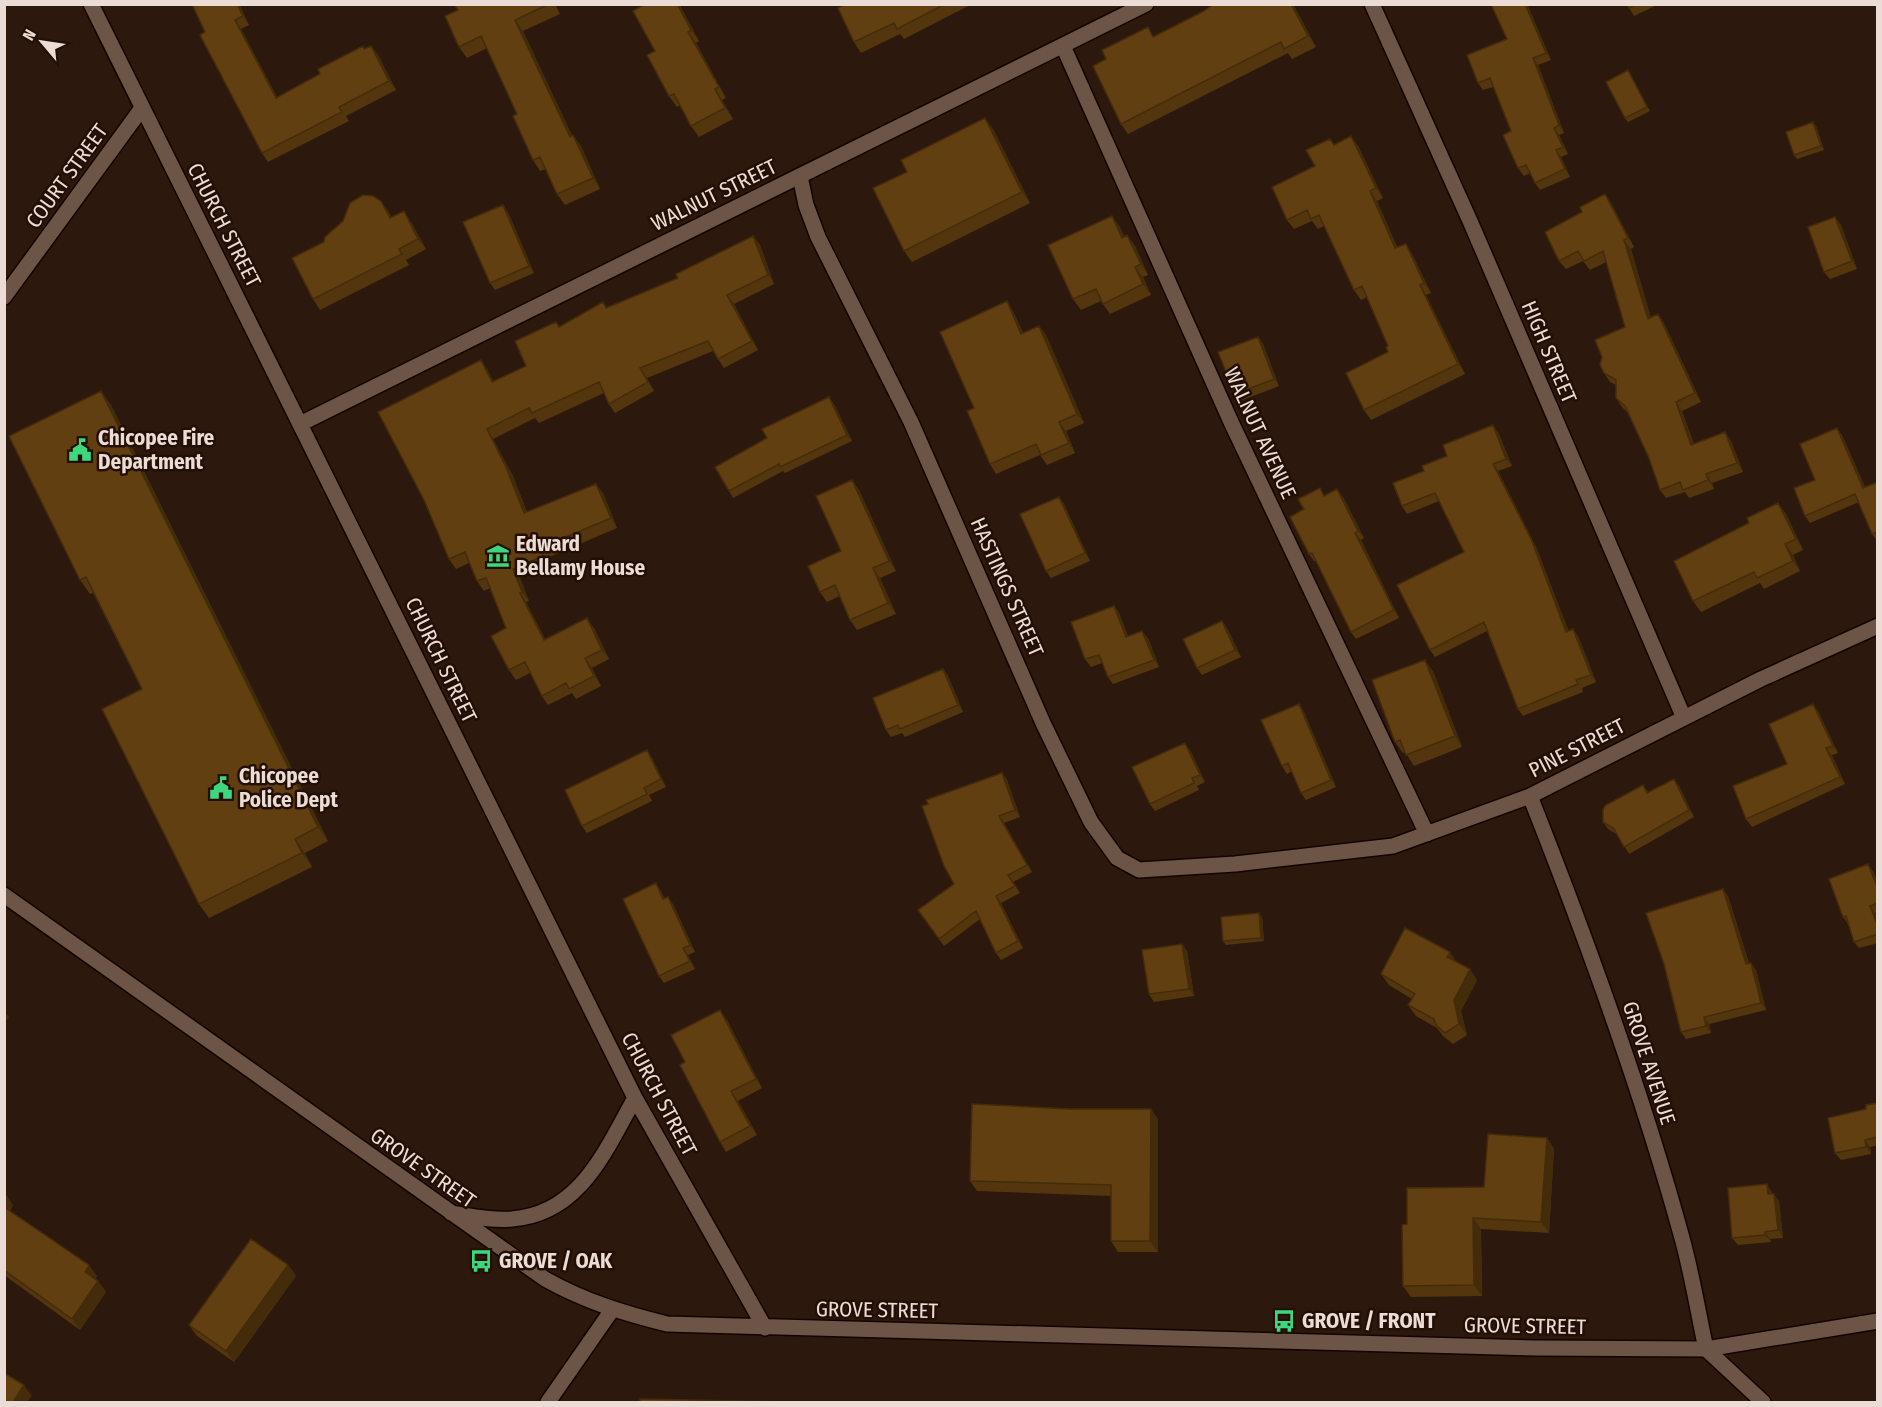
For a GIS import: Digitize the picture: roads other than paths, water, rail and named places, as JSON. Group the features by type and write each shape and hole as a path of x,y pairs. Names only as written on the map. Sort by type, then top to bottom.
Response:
{"street":[{"name":"CHURCH STREET","path":"91,4 635,1098 765,1328"},
{"name":"WALNUT STREET","path":"300,424 1146,4"},
{"name":"HIGH STREET","path":"1372,4 1470,221 1684,718"},
{"name":"WALNUT AVENUE","path":"1063,46 1231,422 1427,834"},
{"name":"COURT STREET","path":"4,297 142,108"},
{"name":"HASTINGS STREET","path":"800,176 806,205 818,237 911,422 1043,723 1091,822 1117,858 1139,870 1280,859"},
{"name":"PINE STREET","path":"1280,859 1393,846 1530,796 1761,679 1878,626"},
{"name":"GROVE AVENUE","path":"1530,796 1581,924 1648,1126 1683,1240 1706,1349"},
{"name":"GROVE STREET","path":"4,895 544,1279 574,1295 612,1310 667,1324 1537,1348 1706,1349 1878,1321"},
{"path":"448,1212 490,1219 510,1219 526,1217 557,1206 589,1177 635,1098"},
{"path":"548,1402 612,1310"},
{"path":"1706,1349 1763,1402"}],"place":[{"name":"Chicopee Fire Department","path":"80,450"},
{"name":"Edward Bellamy House","path":"498,556"},
{"name":"Chicopee Police Dept","path":"221,788"},
{"name":"GROVE / OAK","path":"481,1261"},
{"name":"GROVE / FRONT","path":"1284,1321"}]}
